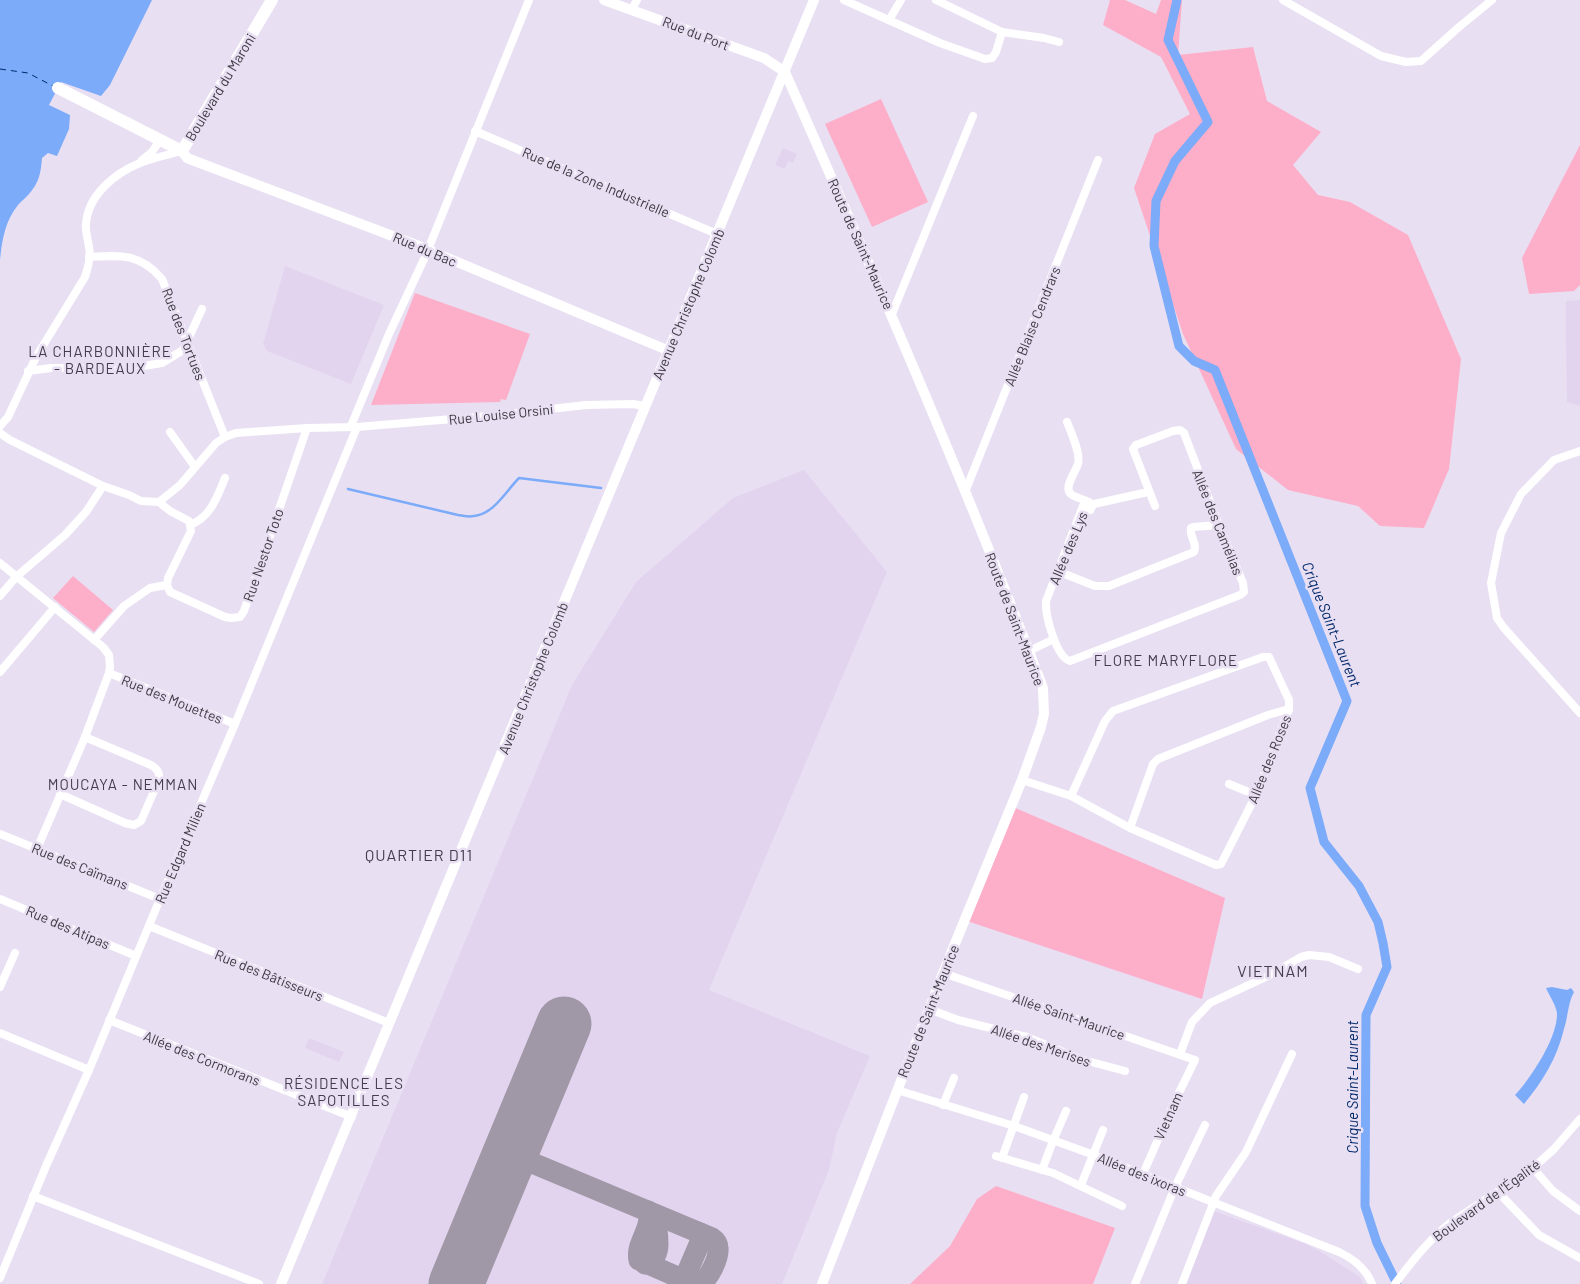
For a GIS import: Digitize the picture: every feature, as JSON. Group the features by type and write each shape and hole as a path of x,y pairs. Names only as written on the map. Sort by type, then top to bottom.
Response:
{"main road":[{"name":"Boulevard du Maroni","path":"182,151 272,0"},
{"path":"58,88 182,151"}],"street":[{"name":"Rue Edgard Milien","path":"0,1278 33,1196 89,1070 235,724 389,334 428,249 529,0"},
{"name":"Rue du Port","path":"604,0 634,4 764,58 785,72"},
{"name":"Avenue Christophe Colomb","path":"281,1284 352,1117 667,350 814,0"},
{"path":"844,0 940,43 986,59 992,58 996,52 1002,32"},
{"path":"889,20 901,0"},
{"path":"936,0 1002,32 1059,42"},
{"path":"1283,0 1382,56 1406,62 1421,61 1492,0"},
{"name":"Route de Saint-Maurice","path":"785,72 892,314 965,492 1043,688 1044,714 1022,780 928,1009 822,1284"},
{"path":"892,314 973,116"},
{"name":"Rue de la Zone Industrielle","path":"475,131 717,234"},
{"path":"139,163 152,152 160,140"},
{"name":"Boulevard du Maroni","path":"0,426 8,417 28,370 85,277 90,249 85,225 94,199 112,180 139,163 182,151"},
{"name":"Rue du Bac","path":"182,151 187,158 428,249 667,350"},
{"name":"Allée Blaise Cendrars","path":"965,492 1098,160"},
{"name":"Rue des Tortues","path":"89,256 123,256 138,260 152,268 162,279 224,437"},
{"path":"28,370 51,368 122,369 147,367 162,363 183,350 202,309"},
{"name":"Rue Louise Orsini","path":"224,437 251,431 489,416 586,405 633,404 645,406"},
{"name":"Allée des Lys","path":"1067,422 1078,461 1069,485 1069,493 1089,502 1090,510"},
{"name":"Rue Nestor Toto","path":"168,585 170,592 173,594 225,617 234,618 242,615 307,428"},
{"name":"Allée des Camélias","path":"1054,639 1065,658 1073,660 1242,594 1244,586 1184,433 1180,430 1134,447 1133,453 1148,492"},
{"path":"170,432 195,467"},
{"path":"0,433 10,440 103,486 141,501 158,502 189,521 191,531 168,578 168,585 150,588 124,606 94,640"},
{"path":"158,502 180,485 211,448 224,437"},
{"path":"1580,451 1554,460 1521,494 1501,533 1491,583 1497,618 1580,713"},
{"path":"190,525 207,515 225,478"},
{"path":"0,596 16,577 65,535 86,512 103,486"},
{"path":"1090,510 1094,504 1148,492 1155,506"},
{"name":"Allée des Lys","path":"1054,639 1046,605 1057,571 1083,506 1090,510"},
{"path":"1057,571 1095,586 1109,586 1194,552 1196,546 1190,532 1191,528 1219,525"},
{"path":"0,564 103,646 109,655 109,673 85,737 37,849"},
{"path":"2,667 55,607"},
{"path":"1029,651 1054,639"},
{"name":"Allée des Roses","path":"1022,780 1071,796 1130,828 1216,865 1221,864 1256,795 1289,709 1289,700 1271,660 1267,656 1120,707 1111,713 1105,721 1071,796"},
{"name":"Rue des Mouettes","path":"109,673 235,724"},
{"path":"1130,828 1154,764 1158,759 1268,715 1289,709"},
{"path":"60,794 125,824 136,824 143,819 158,782 160,775 158,770 152,765 85,737"},
{"path":"1229,784 1256,795"},
{"name":"Rue des Caïmans","path":"0,834 160,899"},
{"name":"Rue des Atipas","path":"0,899 136,956"},
{"name":"Rue des Bâtisseurs","path":"149,926 389,1023"},
{"path":"0,987 4,970 15,954"},
{"path":"1180,1054 1192,1022 1210,1004 1272,974 1301,957 1309,955 1329,957 1358,969"},
{"name":"Allée Saint-Maurice","path":"943,973 1195,1060"},
{"name":"Allée des Merises","path":"928,1009 958,1020 1026,1037 1080,1059 1125,1071"},
{"name":"Allée des Cormorans","path":"109,1020 352,1117"},
{"path":"0,1033 89,1070"},
{"path":"1182,1284 1213,1202 1246,1152 1292,1054"},
{"name":"Vietnam","path":"1143,1174 1195,1060"},
{"path":"943,1104 954,1078"},
{"name":"Allée des ixoras","path":"897,1090 1014,1126 1094,1155 1352,1258 1361,1266 1372,1284"},
{"path":"1024,1097 1014,1126 999,1157 1042,1170 1081,1185 1122,1206"},
{"path":"1042,1170 1066,1111"},
{"name":"Boulevard de l'Égalité","path":"1395,1284 1408,1265 1439,1232 1533,1168 1580,1119"},
{"path":"1135,1284 1175,1187 1204,1125"},
{"path":"1081,1185 1103,1130"},
{"path":"1533,1168 1553,1191 1580,1211"},
{"path":"1498,1192 1539,1236 1580,1258"},
{"path":"33,1196 259,1284"}],"shaded area":[{"path":"1110,0 1125,0 1156,14 1161,0 1182,0 1178,55 1253,47 1267,101 1321,132 1293,165 1318,195 1350,202 1408,235 1461,359 1449,469 1424,528 1380,526 1358,506 1288,490 1236,449 1183,334 1134,188 1155,134 1190,114 1161,57 1103,25"},
{"path":"881,99 928,202 872,227 825,124"},
{"path":"1580,145 1580,285 1574,291 1529,294 1522,258"},
{"path":"783,148 797,154 793,163 788,161 785,169 775,165"},
{"path":"285,266 384,305 351,384 267,351 263,344"},
{"path":"415,293 530,334 506,400 501,399 500,402 371,405"},
{"path":"1580,300 1580,406 1567,402 1566,301"},
{"path":"804,470 887,572 709,990 870,1056 837,1133 829,1170 782,1284 322,1284 572,685 636,582 733,498"},
{"path":"73,576 113,610 94,632 53,598"},
{"path":"1011,806 1225,898 1202,999 964,920"},
{"path":"309,1038 344,1052 339,1062 305,1048"},
{"path":"996,1186 1115,1228 1093,1284 910,1284 950,1246 977,1199"},
{"path":"1214,1211 1306,1244 1360,1277 1363,1284 1184,1284"}],"water":[{"path":"0,0 152,0 110,85 101,96 61,82 49,105 70,115 69,129 57,156 48,153 42,158 40,173 35,186 18,205 10,218 3,238 0,260"},
{"path":"1552,987 1567,990 1571,988 1574,992 1570,1001 1561,1040 1553,1059 1543,1078 1524,1104 1515,1095 1542,1057 1556,1023 1557,1013 1546,988"}],"waterway":[{"name":"Crique Saint-Laurent","path":"1177,0 1168,40 1208,122 1175,161 1156,201 1154,246 1179,346 1194,361 1215,370 1347,701 1310,788 1324,842 1359,886 1378,922 1383,943 1387,967 1366,1015 1365,1206 1377,1243 1397,1284"},
{"path":"348,489 458,515 470,516 481,514 494,507 519,478 601,488"}],"ferry route":[{"path":"0,69 28,73 53,86"}],"taxiway":[{"path":"551,1056 573,1036 573,1026 564,1024"},
{"path":"521,1127 519,1137 521,1150 530,1162 712,1238 717,1243 718,1248 715,1263 710,1273 699,1284"},
{"path":"501,1175 514,1165 530,1162"},
{"path":"648,1211 648,1224 639,1248 639,1260 687,1281"},
{"path":"645,1264 651,1261 657,1251 656,1221"},
{"path":"696,1284 687,1281 686,1275 701,1240 700,1233"}],"runway":[{"path":"456,1284 564,1024"}],"district":[{"name":"LA CHARBONNIÈRE - BARDEAUX","path":"100,360"},
{"name":"FLORE MARYFLORE","path":"1166,660"},
{"name":"MOUCAYA - NEMMAN","path":"123,784"},
{"name":"QUARTIER D11","path":"419,854"},
{"name":"VIETNAM","path":"1273,970"},
{"name":"RÉSIDENCE LES SAPOTILLES","path":"344,1092"}]}
